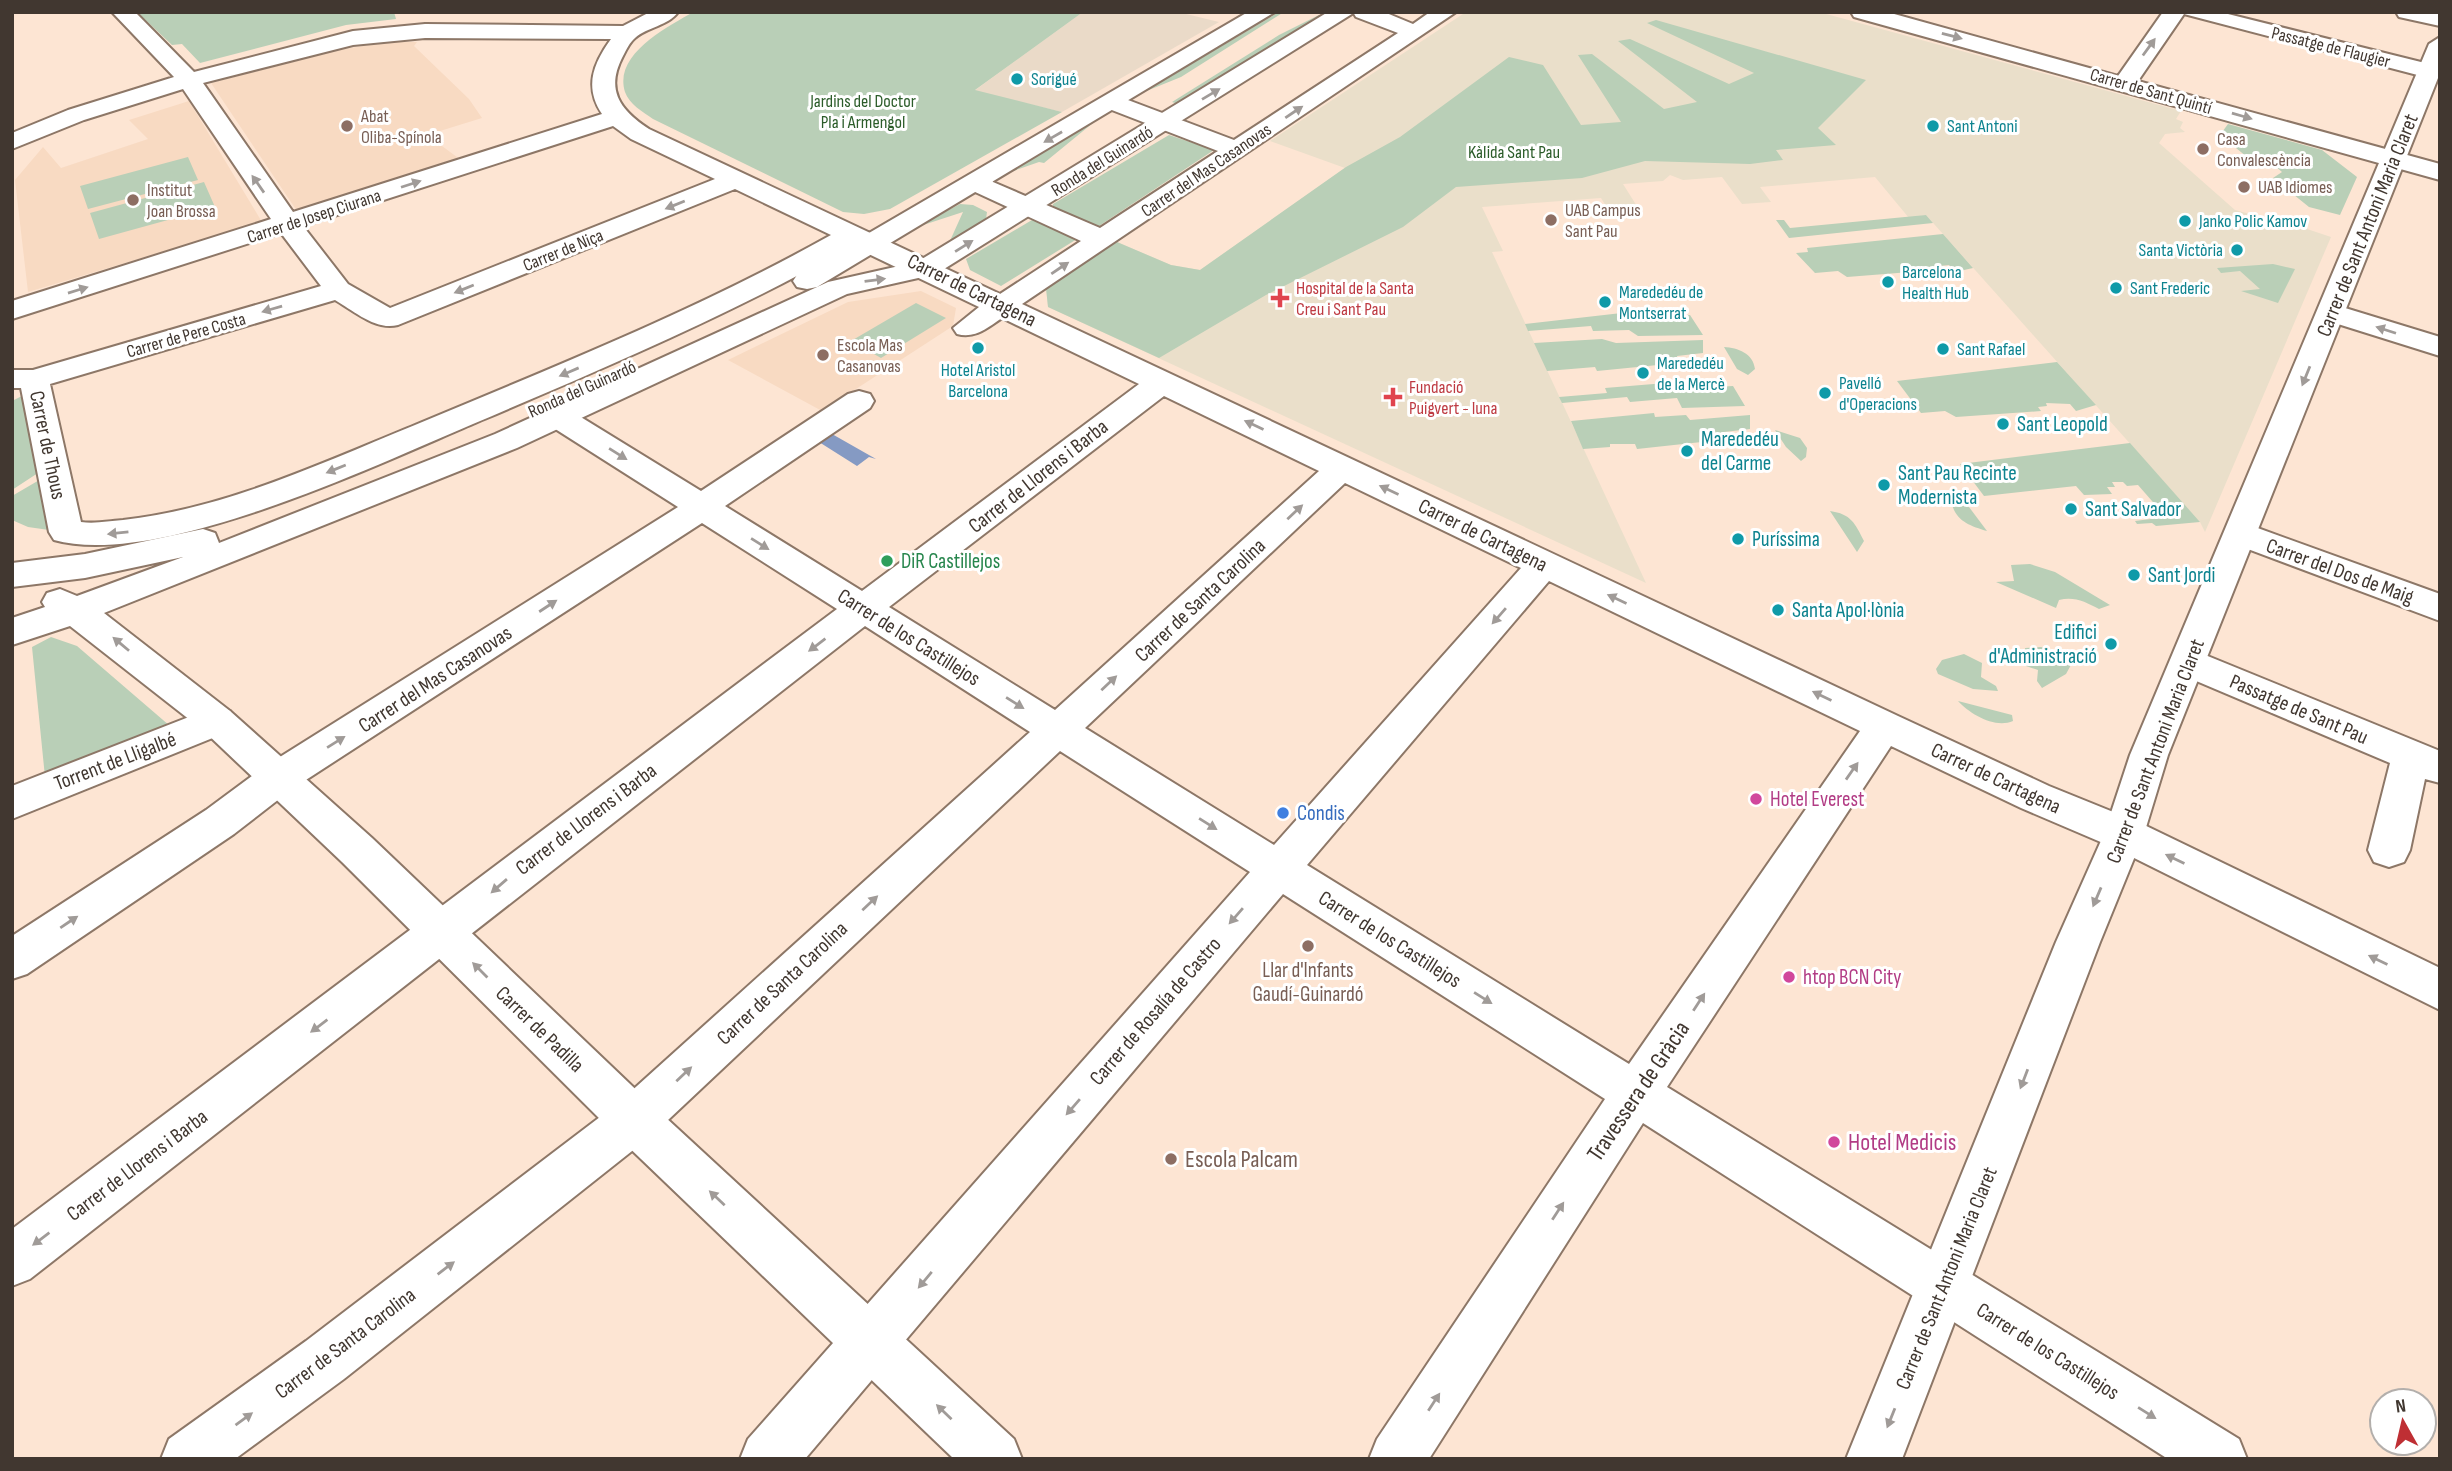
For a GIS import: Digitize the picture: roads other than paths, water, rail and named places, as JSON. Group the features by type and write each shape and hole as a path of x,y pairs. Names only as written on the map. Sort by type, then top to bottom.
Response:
{"street":[{"path":"123,12 189,80 288,225 338,290"},
{"path":"23,128 76,115 189,80 375,34 425,31 627,33 667,12"},
{"name":"Ronda del Guinardó","path":"66,532 110,534 213,513 320,476 631,346 945,201 1264,12"},
{"name":"Ronda del Guinardó","path":"12,632 346,507 560,418 815,297 850,284 896,277 926,268 1344,12"},
{"path":"1364,12 1414,32"},
{"name":"Carrer del Mas Casanovas","path":"967,328 1445,12"},
{"name":"Carrer de Sant Quintí","path":"1862,12 1918,19 2124,83 2440,172"},
{"path":"2124,83 2174,12"},
{"name":"Passatge de Flaugier","path":"2193,12 2429,71"},
{"path":"2407,12 2440,20"},
{"path":"614,118 604,101 602,82 607,65 627,33"},
{"name":"Carrer de Sant Antoni Maria Claret","path":"1874,1459 2078,942 2124,834 2144,767 2440,44"},
{"name":"Ronda del Guinardó","path":"1112,102 1165,122"},
{"name":"Carrer de Cartagena","path":"614,118 640,134 926,268 1544,565 2035,797 2124,834 2440,989"},
{"name":"Carrer de Josep Ciurana","path":"12,310 288,225 614,118"},
{"path":"1165,122 1237,150"},
{"name":"Carrer de Niça","path":"338,290 388,319 738,179"},
{"path":"980,180 982,186 1090,235 1108,235"},
{"path":"945,201 964,197 986,200 1000,211 1001,223"},
{"name":"Ronda del Guinardó","path":"12,575 86,566 165,551 226,534 295,509 573,394 776,298 862,238"},
{"name":"Carrer de Pere Costa","path":"18,379 338,290"},
{"path":"2332,313 2440,347"},
{"name":"Carrer de Thous","path":"18,379 66,532"},
{"name":"Carrer de Llorens i Barba","path":"12,1261 1148,391 1164,383"},
{"name":"Carrer del Mas Casanovas","path":"12,960 220,822 278,778 702,507 751,471 859,401"},
{"name":"Carrer de los Castillejos","path":"560,418 2219,1459"},
{"name":"Carrer de Santa Carolina","path":"189,1459 336,1351 634,1120 1331,479 1338,465"},
{"name":"Carrer del Dos de Maig","path":"2241,534 2440,608"},
{"name":"Carrer de Rosalía de Castro","path":"768,1459 871,1343 1277,868 1544,565"},
{"path":"12,583 76,609"},
{"name":"Carrer de Padilla","path":"76,609 218,721 441,931 634,1120 994,1459"},
{"name":"Passatge de Sant Pau","path":"2188,662 2425,762 2389,850"},
{"name":"Torrent de Lligalbé","path":"12,803 218,721"},
{"name":"Travessera de Gràcia","path":"1397,1459 1636,1093 1884,726"}],"water":[{"path":"832,434 876,459 869,457 857,466 819,442"}],"place":[{"name":"Sorigué","path":"1017,79"},
{"name":"Abat Oliba-Spínola","path":"347,126"},
{"name":"Sant Antoni","path":"1933,126"},
{"name":"Casa Convalescència","path":"2203,149"},
{"name":"UAB Idiomes","path":"2244,187"},
{"name":"Institut Joan Brossa","path":"133,200"},
{"name":"UAB Campus Sant Pau","path":"1551,220"},
{"name":"Janko Polic Kamov","path":"2185,221"},
{"name":"Santa Victòria","path":"2237,250"},
{"name":"Barcelona Health Hub","path":"1888,282"},
{"name":"Sant Frederic","path":"2116,288"},
{"name":"Hospital de la Santa Creu i Sant Pau","path":"1280,298"},
{"name":"Marededéu de Montserrat","path":"1605,302"},
{"name":"Hotel Aristol Barcelona","path":"978,348"},
{"name":"Sant Rafael","path":"1943,349"},
{"name":"Escola Mas Casanovas","path":"823,355"},
{"name":"Marededéu de la Mercè","path":"1643,373"},
{"name":"Pavelló d'Operacions","path":"1825,393"},
{"name":"Fundació Puigvert - Iuna","path":"1393,397"},
{"name":"Sant Leopold","path":"2003,424"},
{"name":"Marededéu del Carme","path":"1687,451"},
{"name":"Sant Pau Recinte Modernista","path":"1884,485"},
{"name":"Sant Salvador","path":"2071,509"},
{"name":"Puríssima","path":"1738,539"},
{"name":"DiR Castillejos","path":"887,561"},
{"name":"Sant Jordi","path":"2134,575"},
{"name":"Santa Apol·lònia","path":"1778,610"},
{"name":"Edifici d'Administració","path":"2111,644"},
{"name":"Hotel Everest","path":"1756,799"},
{"name":"Condis","path":"1283,813"},
{"name":"Llar d'Infants Gaudí-Guinardó","path":"1308,946"},
{"name":"htop BCN City","path":"1789,977"},
{"name":"Hotel Medicis","path":"1834,1142"},
{"name":"Escola Palcam","path":"1171,1159"}],"park label":[{"name":"Jardins del Doctor Pla i Armengol","path":"863,111"},
{"name":"Kàlida Sant Pau","path":"1514,152"}]}
